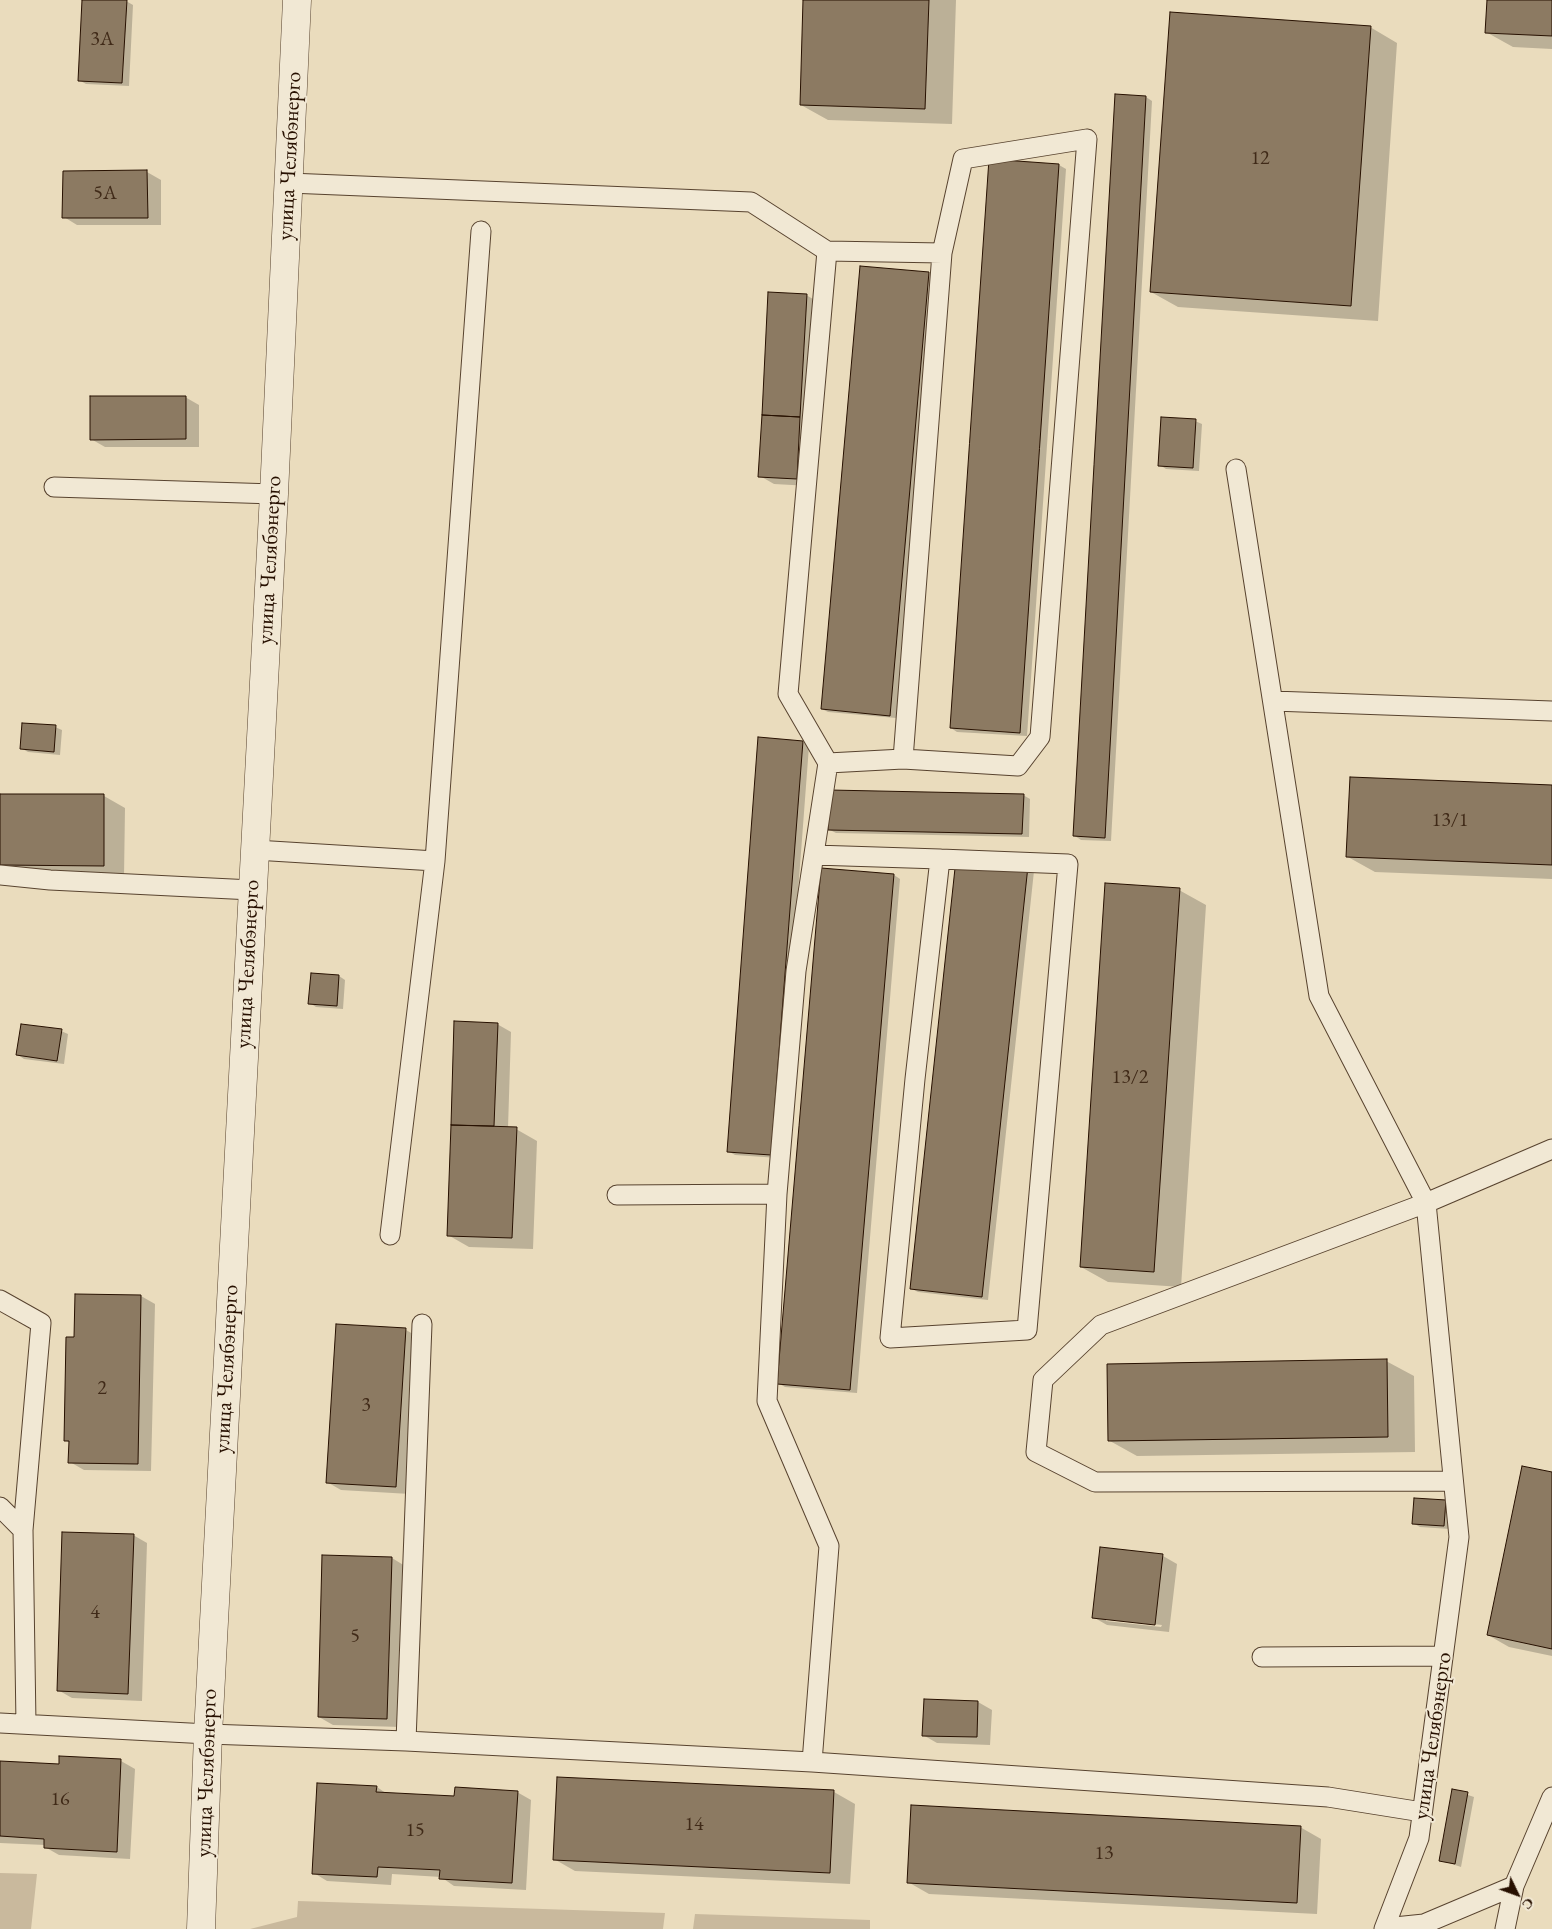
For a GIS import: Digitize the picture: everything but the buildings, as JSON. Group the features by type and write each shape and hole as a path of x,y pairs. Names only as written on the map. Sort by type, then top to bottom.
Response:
{"street":[{"name":"улица Челябэнерго","path":"201,1929 208,1734 274,494 297,0"}],"lane":[{"path":"828,763 903,760 1018,766 1040,737 1087,139 963,159 942,253 903,760"},
{"path":"289,183 751,202 827,251 942,253"},
{"path":"390,1235 435,861 481,231"},
{"path":"812,1762 829,1546 767,1401 777,1194 796,971 828,763 788,694 827,251"},
{"path":"1236,469 1319,996 1426,1203"},
{"path":"54,487 274,494"},
{"path":"1272,701 1552,711"},
{"path":"255,850 435,861"},
{"path":"814,855 1068,864 1027,1330 890,1338 915,1079 940,860"},
{"path":"0,875 50,880 252,890"},
{"path":"1453,1481 1095,1482 1036,1452 1043,1380 1101,1325 1426,1203 1552,1149"},
{"path":"617,1195 777,1194"},
{"name":"улица Челябэнерго","path":"1384,1929 1419,1838 1459,1537 1426,1203"},
{"path":"0,1300 40,1324 23,1530 26,1724"},
{"path":"406,1741 422,1324"},
{"path":"0,1507 23,1530"},
{"path":"1262,1657 1443,1656"},
{"path":"0,1723 812,1762 1328,1796 1422,1812"},
{"path":"1505,1929 1514,1886 1552,1797"},
{"path":"1384,1929 1424,1924 1514,1886"}],"shaded area":[{"path":"0,1873 37,1874 31,1929 0,1929"},
{"path":"298,1901 665,1913 663,1929 250,1929 297,1917"},
{"path":"695,1914 870,1920 870,1929 693,1929"}]}
